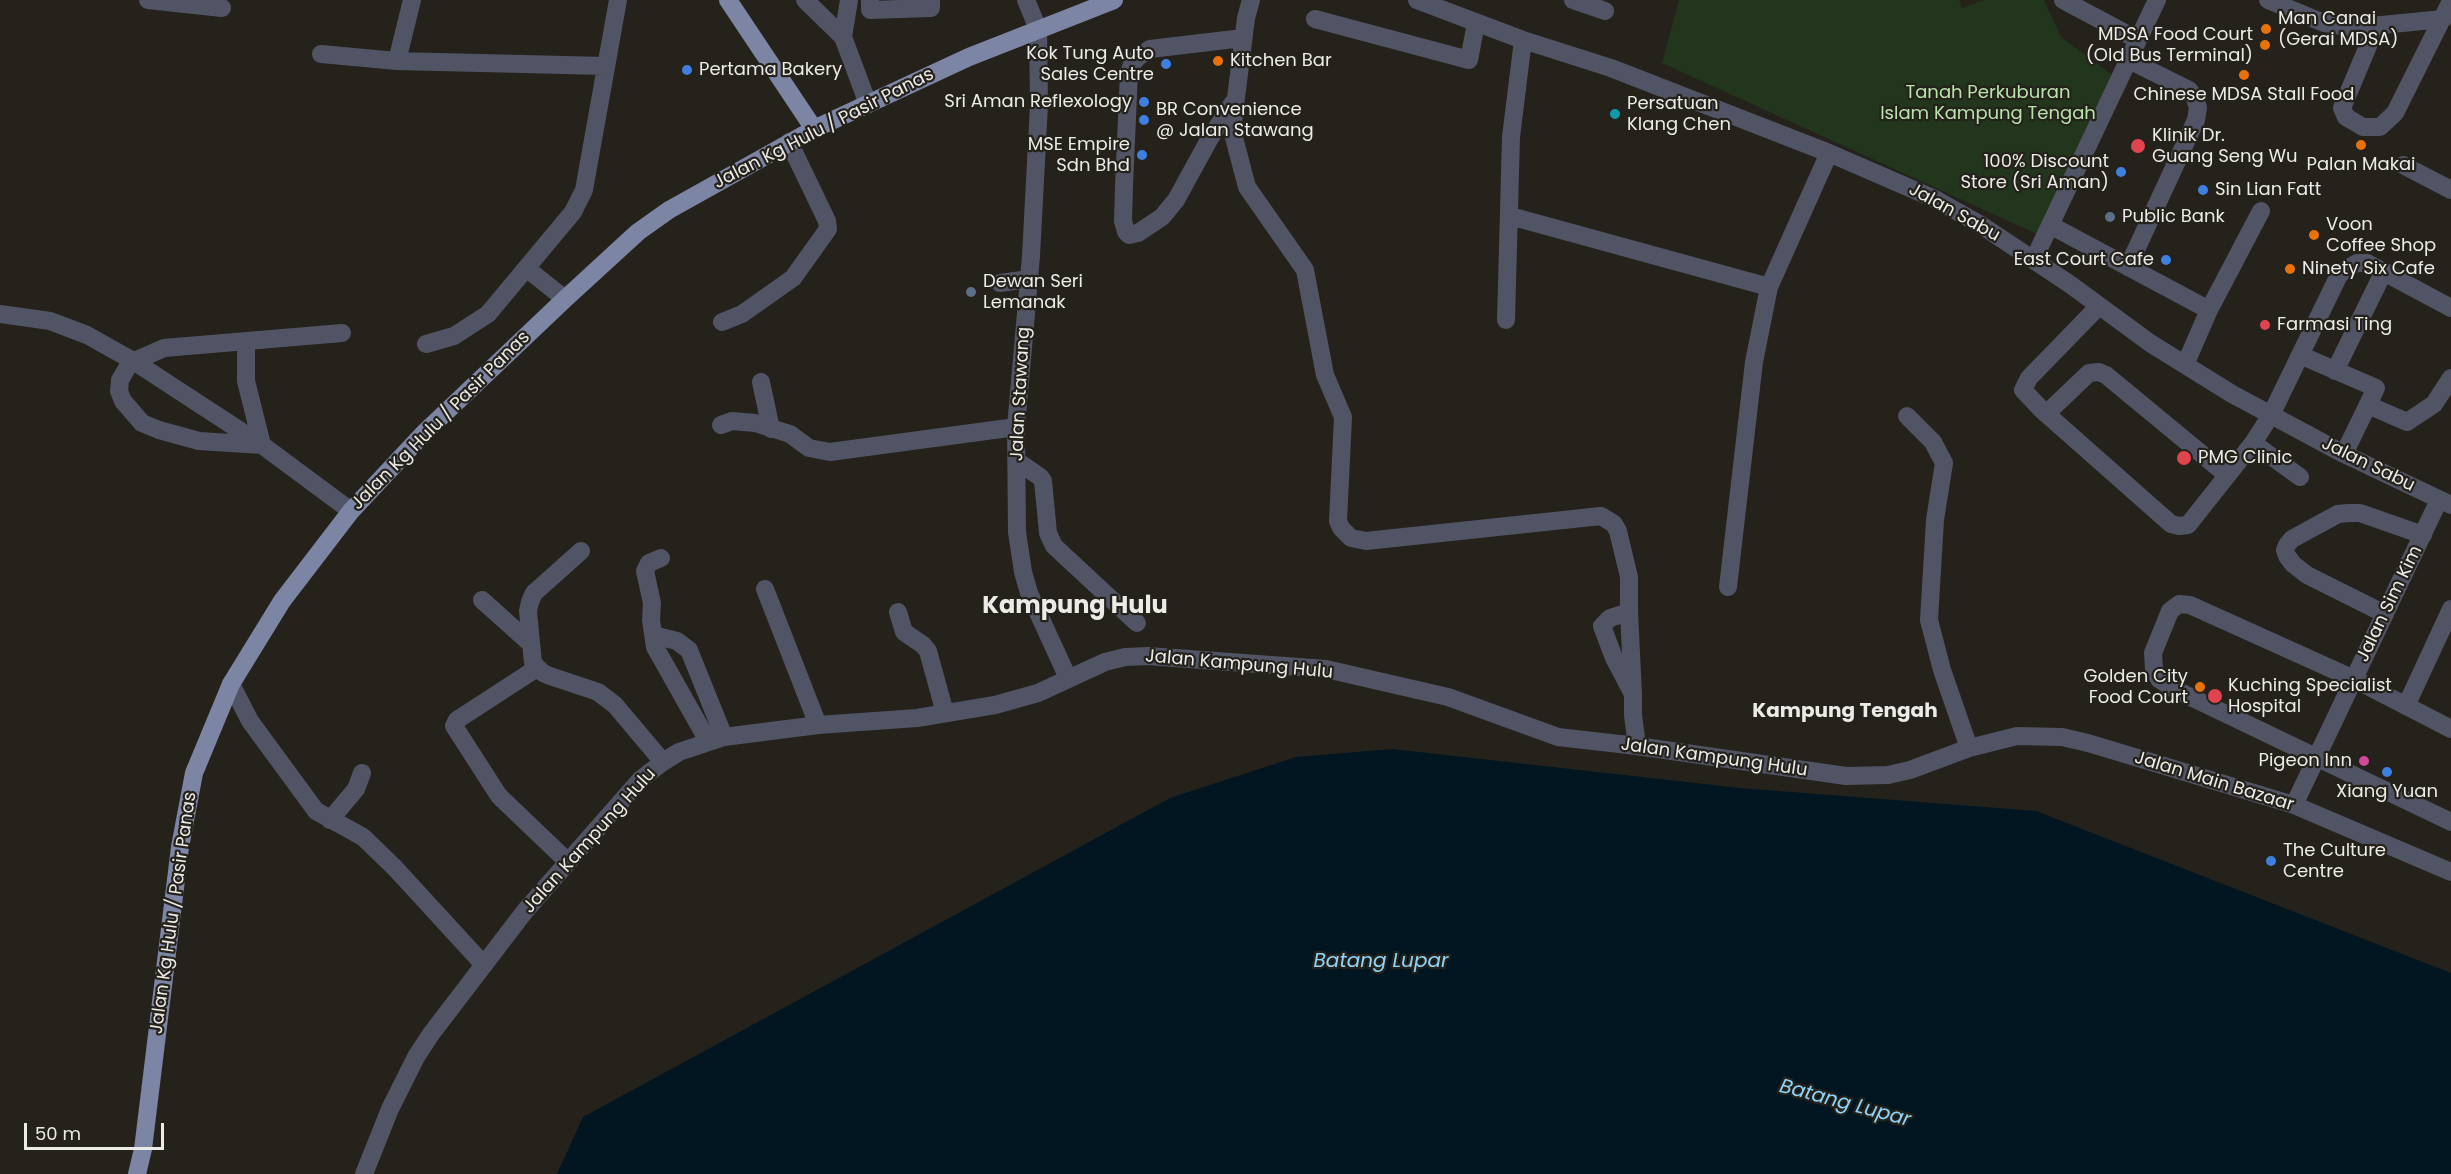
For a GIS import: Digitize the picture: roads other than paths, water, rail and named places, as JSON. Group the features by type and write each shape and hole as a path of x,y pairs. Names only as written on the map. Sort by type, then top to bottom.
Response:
{"main road":[{"path":"728,0 814,129"},
{"name":"Jalan Kg Hulu / Pasir Panas","path":"137,1174 180,847 194,773 231,684 282,601 351,511 425,432 565,299 638,232 669,210 814,129 969,57 1114,0"}],"street":[{"path":"148,0 222,8"},
{"path":"397,62 412,0"},
{"path":"426,344 454,336 488,314 573,212 584,190 618,0"},
{"path":"805,0 843,37 868,104"},
{"path":"843,37 849,0"},
{"path":"870,0 870,10 931,8 931,0"},
{"path":"1026,0 1038,29"},
{"path":"1251,0 1243,38 1232,130 1247,187 1305,270 1325,375 1343,417 1338,521 1351,538 1366,541 1601,516 1614,524 1618,531 1629,577 1637,746"},
{"path":"1573,0 1605,12"},
{"path":"2063,0 2138,40"},
{"path":"2034,259 2157,0"},
{"path":"2268,0 2324,23 2351,28 2443,19"},
{"name":"Jalan Sabu","path":"1425,1 1523,40 1611,68 1829,153 1935,199 2034,259 2185,365 2344,454 2445,502"},
{"path":"2376,27 2342,108 2346,117 2363,127 2380,127 2395,112 2451,1"},
{"path":"1315,19 1470,60 1476,23"},
{"name":"Jalan Stawang","path":"1038,29 1039,105 1029,279 1016,427 1017,532 1023,572 1029,593 1068,678"},
{"path":"1234,101 1210,138 1176,200 1162,217 1138,233 1129,235 1124,228 1123,221 1129,73 1132,64 1150,49 1243,38"},
{"path":"1506,320 1511,137 1523,40"},
{"path":"321,54 397,62 606,66"},
{"path":"2128,267 2196,120 2198,108 2189,90 2129,60"},
{"path":"722,322 742,314 793,278 828,229 827,221 789,142"},
{"path":"1728,587 1754,362 1769,287 1829,153"},
{"path":"2403,165 2451,190"},
{"path":"2185,365 2209,310 2261,211"},
{"path":"1510,216 1769,287"},
{"path":"2050,225 2209,310"},
{"path":"2099,306 2029,378 2024,385 2026,394 2171,524 2179,526 2188,525 2253,443 2271,415 2339,275 2357,263 2367,263 2451,308"},
{"path":"526,268 565,299"},
{"path":"2335,371 2384,271"},
{"path":"1000,283 1029,279"},
{"path":"0,314 50,321 69,327 135,362 262,445 351,511"},
{"path":"262,445 199,441 142,423 130,411 118,391 123,372 130,363 164,348 342,333"},
{"path":"246,341 246,381 262,445"},
{"path":"2300,356 2376,388 2344,454"},
{"path":"2046,414 2089,373 2099,372 2106,375 2227,475"},
{"path":"2368,405 2407,422 2434,404 2451,378"},
{"path":"761,382 771,429"},
{"path":"1907,416 1933,442 1944,464 1932,551 1929,620 1942,670 1969,748"},
{"path":"721,425 744,420 790,434 809,448 830,452 1016,427"},
{"path":"2253,443 2300,477"},
{"path":"1017,461 1043,481 1048,533 1054,546 1137,623"},
{"name":"Jalan Sim Kim","path":"2294,805 2423,535 2445,502"},
{"path":"2385,614 2307,575 2287,556 2285,550 2287,545 2292,539 2338,514 2349,513 2360,513 2423,535"},
{"path":"581,551 534,593 528,611 531,656 537,668 550,676 598,692 615,705 663,762"},
{"path":"662,558 649,563 645,571 652,603 653,635 658,652 716,739"},
{"path":"765,590 818,725"},
{"path":"482,600 531,644"},
{"path":"2451,729 2354,679 2190,605 2179,604 2170,611 2154,653 2154,669 2159,678 2174,689 2451,822"},
{"path":"2406,706 2451,609"},
{"path":"898,612 904,632 928,651 945,714"},
{"path":"1629,612 1610,618 1602,626 1614,658 1634,694"},
{"path":"653,635 677,641 689,650 716,739"},
{"name":"Jalan Kampung Hulu","path":"364,1174 390,1109 416,1057 525,911 641,779 680,752 716,739 818,725 945,714 1038,693 1105,662 1125,657 1148,656 1326,669 1448,697 1558,737 1846,776 1871,776 1910,770 1969,748"},
{"path":"537,668 457,720 454,726 499,796 568,862"},
{"path":"231,684 250,721 316,811 363,837 484,965"},
{"name":"Jalan Main Bazaar","path":"1969,748 2017,736 2062,737 2088,743 2294,805 2451,872"},
{"path":"330,820 356,789 362,773"}],"water":[{"name":"Batang Lupar","path":"1392,749 1740,788 2036,811 2451,973 2451,1174 557,1174 583,1117 1170,798 1296,757"}],"place":[{"name":"Man Canai (Gerai MDSA)","path":"2266,29"},
{"name":"MDSA Food Court (Old Bus Terminal)","path":"2265,45"},
{"name":"Kitchen Bar","path":"1218,61"},
{"name":"Kok Tung Auto Sales Centre","path":"1166,64"},
{"name":"Pertama Bakery","path":"687,70"},
{"name":"Chinese MDSA Stall Food","path":"2244,75"},
{"name":"Sri Aman Reflexology","path":"1144,102"},
{"name":"Persatuan Klang Chen","path":"1615,114"},
{"name":"BR Convenience @ Jalan Stawang","path":"1144,120"},
{"name":"Palan Makai","path":"2361,145"},
{"name":"Klinik Dr. Guang Seng Wu","path":"2138,146"},
{"name":"MSE Empire Sdn Bhd","path":"1142,155"},
{"name":"100% Discount Store (Sri Aman)","path":"2121,172"},
{"name":"Sin Lian Fatt","path":"2203,190"},
{"name":"Public Bank","path":"2110,217"},
{"name":"Voon Coffee Shop","path":"2314,235"},
{"name":"East Court Cafe","path":"2166,260"},
{"name":"Ninety Six Cafe","path":"2290,269"},
{"name":"Dewan Seri Lemanak","path":"971,292"},
{"name":"Farmasi Ting","path":"2265,325"},
{"name":"PMG Clinic","path":"2184,458"},
{"name":"Golden City Food Court","path":"2200,687"},
{"name":"Kuching Specialist Hospital","path":"2215,696"},
{"name":"Pigeon Inn","path":"2364,761"},
{"name":"Xiang Yuan","path":"2387,772"},
{"name":"The Culture Centre","path":"2271,861"}],"district":[{"name":"Kampung Hulu","path":"1075,607"},
{"name":"Kampung Tengah","path":"1845,712"}],"park label":[{"name":"Tanah Perkuburan Islam Kampung Tengah","path":"1988,103"}]}
